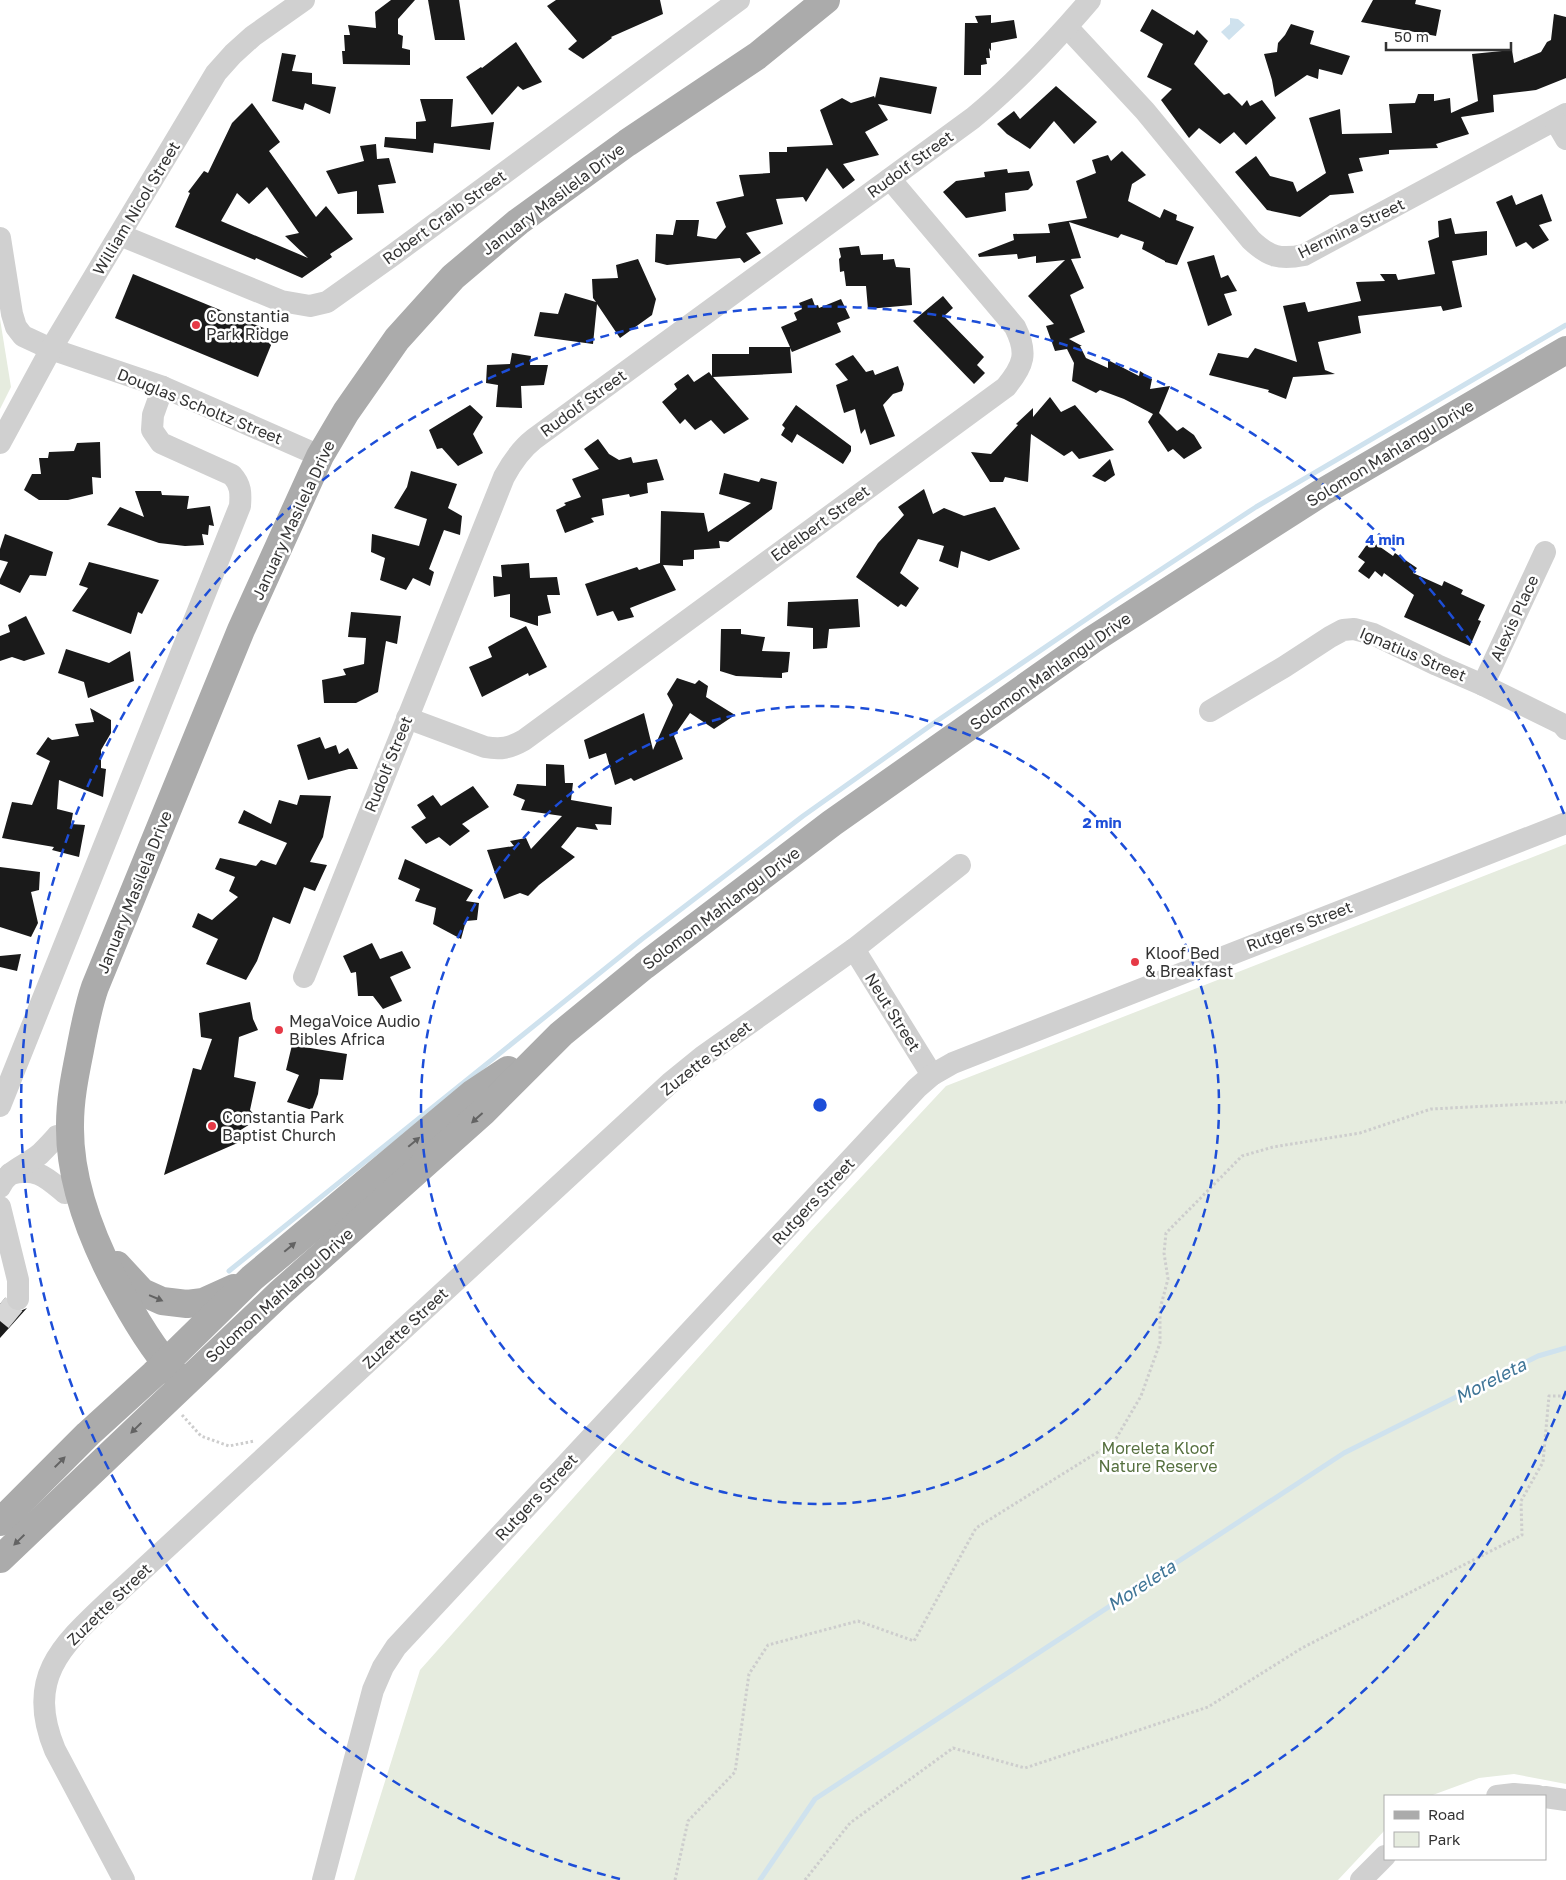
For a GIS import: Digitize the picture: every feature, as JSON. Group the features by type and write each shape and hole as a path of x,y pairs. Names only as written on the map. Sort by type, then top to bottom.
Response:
{"main road":[{"name":"January Masilela Drive","path":"159,1369 128,1339 98,1285 81,1246 65,1193 58,1154 57,1136 61,1084 68,1045 73,1032 92,997 241,630 320,456 346,412 396,339 453,277 518,222 627,143 757,56 826,0"},
{"name":"Solomon Mahlangu Drive","path":"0,1522 88,1434 159,1369 252,1278 472,1094 561,1034 644,966 832,823 1092,640 1321,493 1566,350"},
{"name":"January Masilela Drive","path":"92,997 72,1088 70,1125 72,1158 80,1197 89,1225 107,1268 130,1308 159,1369 174,1392"},
{"name":"Solomon Mahlangu Drive","path":"0,1558 280,1293 483,1112 561,1034"},
{"path":"89,1225 126,1276 142,1292 162,1301 187,1304 203,1302 252,1278"}],"street":[{"name":"William Nicol Street","path":"0,443 51,349 216,73 253,36 304,0"},
{"name":"Robert Craib Street","path":"120,235 281,302 310,306 327,302 739,0"},
{"name":"Rudolf Street","path":"304,977 504,477 523,448 993,102 1067,27 1090,0"},
{"name":"Hermina Street","path":"1067,27 1145,111 1251,240 1262,250 1280,258 1304,255 1562,125"},
{"name":"Edelbert Street","path":"407,718 495,749 511,747 524,740 1006,387 1018,372 1022,359 1022,342 1015,327 890,179"},
{"name":"Douglas Scholtz Street","path":"0,238 7,286 16,327 23,336 51,349 163,387 320,456"},
{"path":"0,1106 240,506 241,492 238,482 232,475 161,443 152,430 153,415 163,387"},
{"name":"Alexis Place","path":"1483,685 1545,552"},
{"name":"Ignatius Street","path":"1210,710 1284,667 1330,637 1343,630 1354,629 1373,634 1436,665 1483,685 1562,724 1566,729"},
{"name":"Rutgers Street","path":"323,1880 373,1690 383,1667 396,1647 917,1088 932,1075 953,1063 1566,823"},
{"name":"Zuzette Street","path":"124,1880 46,1730 45,1689 56,1658 67,1644 104,1606 670,1083 702,1057 854,949 960,865"},
{"name":"Neut Street","path":"854,949 932,1075"},
{"path":"5,1180 40,1153 57,1136"},
{"path":"5,1180 30,1171 40,1174 65,1193"},
{"path":"0,1206 18,1280 18,1299"},
{"path":"1505,1795 1526,1795"},
{"path":"1546,1797 1566,1800"},
{"path":"1362,1880 1384,1857"}],"path":[{"path":"675,1880 688,1821 735,1772 749,1674 768,1645 858,1620 914,1641 976,1528 1114,1442 1141,1396 1160,1343 1160,1308 1168,1279 1164,1253 1166,1233 1242,1156 1273,1147 1360,1133 1431,1109 1566,1102"},
{"path":"174,1392 201,1436 228,1446 258,1440"},
{"path":"805,1880 850,1823 953,1748 1025,1768 1208,1707 1302,1648 1522,1535 1521,1501 1543,1462 1549,1396 1566,1396"}],"green space":[{"path":"0,319 11,387 0,409"},
{"name":"Moreleta Kloof Nature Reserve","path":"1566,844 1566,1784 1514,1774 1479,1778 1433,1795 1384,1795 1384,1831 1338,1880 354,1880 420,1670 810,1232 946,1086"}],"water":[{"path":"1230,18 1238,19 1245,25 1229,40 1221,32 1230,24"}],"building":[{"path":"391,0 415,0 398,19 398,34 403,36 402,48 410,50 410,65 343,64 342,51 345,51 344,35 350,35 348,25 376,28 375,12"},
{"path":"428,0 459,0 465,40 435,40"},
{"path":"556,0 660,0 663,14 611,37 583,59 568,49 577,41 547,6"},
{"path":"1373,0 1416,0 1415,4 1441,10 1436,36 1361,22"},
{"path":"1152,9 1194,35 1197,30 1208,41 1194,64 1224,95 1229,93 1242,106 1247,100 1250,106 1262,100 1276,118 1246,145 1234,132 1220,144 1199,128 1189,138 1161,100 1172,89 1147,77 1163,44 1140,31"},
{"path":"1554,14 1566,17 1566,78 1536,90 1493,95 1494,112 1461,117 1469,134 1436,144 1438,148 1389,150 1389,154 1359,158 1363,171 1348,174 1354,193 1330,195 1300,217 1267,210 1235,172 1256,156 1270,176 1293,182 1297,192 1326,173 1309,118 1340,109 1342,134 1392,133 1389,104 1415,103 1418,94 1434,94 1434,101 1450,98 1451,113 1478,101 1472,54 1512,50 1514,63 1541,52 1547,42 1551,40"},
{"path":"991,15 991,23 1014,20 1017,38 991,43 991,51 989,48 990,58 986,58 987,64 981,65 981,75 964,75 965,23 978,23 975,16"},
{"path":"1291,24 1314,31 1310,44 1350,56 1342,75 1319,69 1318,79 1307,75 1275,97 1264,54 1277,52 1278,43"},
{"path":"516,42 542,82 523,90 518,86 492,115 466,77 482,68"},
{"path":"282,53 296,55 292,71 312,73 312,84 336,87 330,114 305,103 303,110 272,101"},
{"path":"880,77 937,87 931,114 878,104 888,120 865,132 879,155 843,164 855,180 843,189 827,168 806,202 803,197 776,199 783,224 746,233 761,253 744,263 740,258 667,265 655,262 656,234 673,235 676,220 699,220 697,236 716,239 726,227 716,202 744,196 739,175 770,173 769,152 787,152 787,147 833,145 820,110 842,98 851,103 874,96 875,98"},
{"path":"1056,86 1097,122 1074,144 1054,121 1030,149 1007,134 997,124 1014,111 1020,119"},
{"path":"420,99 453,99 451,127 494,122 490,150 434,143 433,153 384,147 385,137 416,139 416,122 426,121"},
{"path":"252,103 280,142 269,151 316,217 326,206 353,239 330,254 332,257 302,278 175,227 190,193 188,192 204,171 208,173 232,123","holes":["267,187 299,233 285,236 308,258 221,221 237,193 249,204"]},
{"path":"376,144 377,159 389,158 396,183 378,185 384,213 357,214 357,191 338,194 326,171 364,161 360,146"},
{"path":"1122,151 1146,175 1132,184 1128,201 1160,218 1164,209 1177,215 1176,220 1194,227 1177,265 1165,262 1142,249 1144,242 1121,234 1118,238 1069,222 1081,258 1071,259 1084,288 1070,295 1085,332 1069,339 1082,346 1080,346 1086,358 1108,368 1108,360 1139,376 1140,371 1152,379 1150,389 1170,386 1159,413 1177,431 1183,427 1194,435 1202,448 1184,459 1173,449 1168,452 1148,422 1153,414 1124,399 1100,390 1096,393 1072,381 1074,363 1067,349 1055,351 1046,326 1054,324 1028,296 1065,260 1036,263 1036,256 1018,259 1017,254 979,257 978,254 1014,240 1013,234 1050,233 1048,224 1087,218 1076,181 1096,173 1092,160 1108,155 1111,161"},
{"path":"1007,169 1008,173 1029,171 1033,185 1028,190 1005,193 1006,211 966,218 943,192 956,181 985,177 984,172"},
{"path":"1542,194 1552,221 1539,225 1549,240 1533,249 1526,242 1516,247 1496,202 1512,195 1516,205"},
{"path":"1451,218 1455,234 1487,231 1487,255 1452,261 1462,307 1443,311 1441,306 1358,316 1361,333 1318,342 1325,370 1335,374 1293,377 1286,399 1268,392 1269,390 1209,375 1218,353 1248,358 1255,348 1297,362 1283,306 1305,302 1308,312 1361,301 1356,282 1385,281 1380,274 1396,274 1398,280 1435,274 1428,241 1439,237 1438,221"},
{"path":"859,246 861,255 883,254 883,260 894,259 896,267 910,268 912,305 868,309 866,286 846,286 844,271 840,272 839,259 841,257 839,248"},
{"path":"1214,255 1221,278 1228,275 1237,291 1224,294 1232,315 1208,326 1187,262"},
{"path":"638,259 656,299 652,315 620,338 597,304 593,344 534,336 540,312 558,314 565,293 596,302 593,298 592,279 618,278 616,265"},
{"name":"Constantia Park Ridge","path":"133,274 276,333 258,377 115,318"},
{"path":"943,296 953,308 944,316 984,357 977,365 985,373 974,384 913,321"},
{"path":"812,298 815,306 818,305 819,308 841,299 850,318 837,323 841,332 792,352 790,348 792,373 713,377 749,419 724,434 711,420 695,430 685,419 680,424 662,402 677,389 674,384 688,374 694,382 709,372 712,376 712,354 749,354 749,347 790,347 781,327 797,320 794,313 802,309 799,303"},
{"path":"512,353 531,356 530,365 548,365 544,385 521,386 522,408 496,407 498,385 486,383 487,365 510,364"},
{"path":"853,355 866,372 873,370 875,375 898,366 904,384 902,391 893,394 883,405 895,436 870,445 865,429 861,434 855,409 844,413 836,385 848,380 835,364"},
{"path":"1050,397 1061,412 1075,405 1114,450 1079,459 1072,451 1064,456 1031,434 1028,482 1005,477 1003,482 990,482 971,452 991,454 1018,425 1016,424 1033,408 1033,417"},
{"path":"470,405 483,417 473,434 483,453 458,466 442,448 437,449 429,430"},
{"path":"796,405 851,446 851,451 843,464 797,434 792,443 781,435 785,428 782,425"},
{"path":"598,439 609,454 619,460 631,457 633,463 657,459 664,480 647,483 648,493 630,497 629,494 602,499 604,515 591,518 594,522 565,533 556,510 566,505 564,503 581,497 572,479 599,469 584,449"},
{"path":"100,442 101,478 92,477 93,494 68,500 39,500 24,490 32,474 41,474 39,458 48,458 49,452 74,451 77,443"},
{"path":"1110,459 1115,475 1105,482 1092,476"},
{"path":"411,471 457,484 448,508 462,516 460,535 444,530 429,569 434,572 430,586 413,578 406,590 380,580 385,558 371,552 372,534 419,546 427,519 394,508 407,487"},
{"path":"724,473 759,482 761,478 777,482 772,509 728,542 719,541 720,548 694,550 694,559 683,560 683,566 663,565 676,590 630,608 634,617 618,621 613,611 597,616 585,584 637,567 639,570 660,563 661,511 704,513 708,532 751,503 719,494"},
{"path":"924,489 933,514 944,508 964,516 995,507 1020,549 989,561 961,551 958,568 939,561 944,546 918,539 900,573 919,588 906,607 901,604 898,607 856,577 878,543 904,515 898,507"},
{"path":"135,491 161,491 162,495 189,496 187,509 210,506 214,526 209,525 208,535 202,534 204,545 185,546 159,543 107,525 120,507 144,517"},
{"path":"5,534 53,552 46,576 30,575 20,593 0,584 0,579 8,562 0,560 0,549"},
{"path":"1368,543 1374,547 1376,544 1393,556 1395,553 1417,568 1413,573 1442,586 1444,581 1463,590 1461,594 1485,605 1478,620 1481,621 1470,646 1404,617 1414,595 1384,573 1382,577 1375,571 1369,579 1358,571 1365,562 1358,557"},
{"path":"89,562 159,580 142,614 138,612 131,634 72,611 88,588 79,585"},
{"path":"529,563 530,578 557,577 560,595 547,595 551,613 538,616 538,626 510,617 510,594 494,597 493,576 502,577 501,565"},
{"path":"858,599 860,627 829,629 827,648 813,649 813,628 787,626 788,602"},
{"path":"351,612 401,616 397,644 386,641 378,692 356,703 324,703 322,680 346,675 343,669 364,664 366,638 348,637"},
{"path":"26,616 45,654 24,661 12,657 0,661 0,636 10,632 8,625"},
{"path":"526,626 547,667 529,676 528,673 482,697 469,667 492,657 488,647"},
{"path":"721,629 741,629 741,634 765,637 762,651 790,652 788,672 782,673 782,678 736,676 720,671"},
{"path":"66,649 109,663 130,651 134,681 88,698 84,682 58,673"},
{"path":"677,678 695,684 699,680 708,686 706,697 735,715 714,729 690,713 674,736 683,759 634,781 631,778 615,785 606,753 589,759 584,740 644,713 653,750 673,705 667,694"},
{"path":"90,708 111,720 111,733 101,750 101,768 106,769 103,797 59,780 57,809 73,813 71,824 85,825 79,857 52,850 54,847 2,838 12,802 32,805 50,761 36,754 48,737 52,740 79,736 75,724 94,722"},
{"path":"320,737 325,749 336,745 339,754 348,748 358,769 349,769 308,780 297,745"},
{"path":"546,764 564,765 565,783 573,783 571,800 612,807 611,825 595,824 598,830 577,827 561,847 575,857 528,896 520,893 504,899 487,850 514,846 510,841 526,838 531,849 562,816 521,810 525,800 513,795 517,784 546,786"},
{"path":"473,786 489,807 462,824 470,831 450,846 439,837 426,844 411,827 426,818 417,805 433,795 441,806"},
{"path":"300,795 331,796 323,837 310,862 327,865 315,891 304,887 290,924 273,917 257,961 246,980 206,964 218,939 192,927 198,913 212,920 238,897 229,891 235,877 215,869 220,858 256,866 261,860 276,865 287,843 238,823 244,810 271,824 279,800 297,805"},
{"path":"405,859 473,890 466,901 479,903 477,920 466,921 461,939 433,924 436,908 415,901 420,889 398,879"},
{"path":"0,867 40,872 39,890 31,892 38,923 31,937 0,927"},
{"path":"372,943 380,959 402,951 411,968 390,977 402,1001 383,1009 373,996 358,996 356,972 351,973 343,956"},
{"path":"21,954 17,971 0,967 0,956"},
{"name":"Constantia Park Baptist Church","path":"250,1002 253,1019 258,1030 239,1037 234,1077 256,1082 250,1110 258,1119 236,1133 242,1141 164,1175 193,1068 201,1070 212,1039 201,1037 199,1013"},
{"path":"292,1045 347,1054 343,1080 320,1079 318,1094 312,1110 287,1102 299,1075 286,1070"},
{"path":"5,1298 6,1305 12,1311 18,1312 27,1308 0,1338 0,1304"}],"waterway":[{"path":"229,1271 642,939 803,816 934,723 1113,601 1256,507 1566,325"},
{"name":"Moreleta","path":"760,1880 815,1799 1344,1453 1538,1356 1566,1348"}],"tunnel":[{"path":"0,1321 18,1299"}],"place":[{"name":"Constantia Park Ridge","path":"196,325"},
{"name":"Kloof Bed & Breakfast","path":"1135,962"},
{"name":"MegaVoice Audio Bibles Africa","path":"279,1030"},
{"name":"Constantia Park Baptist Church","path":"212,1126"}]}
